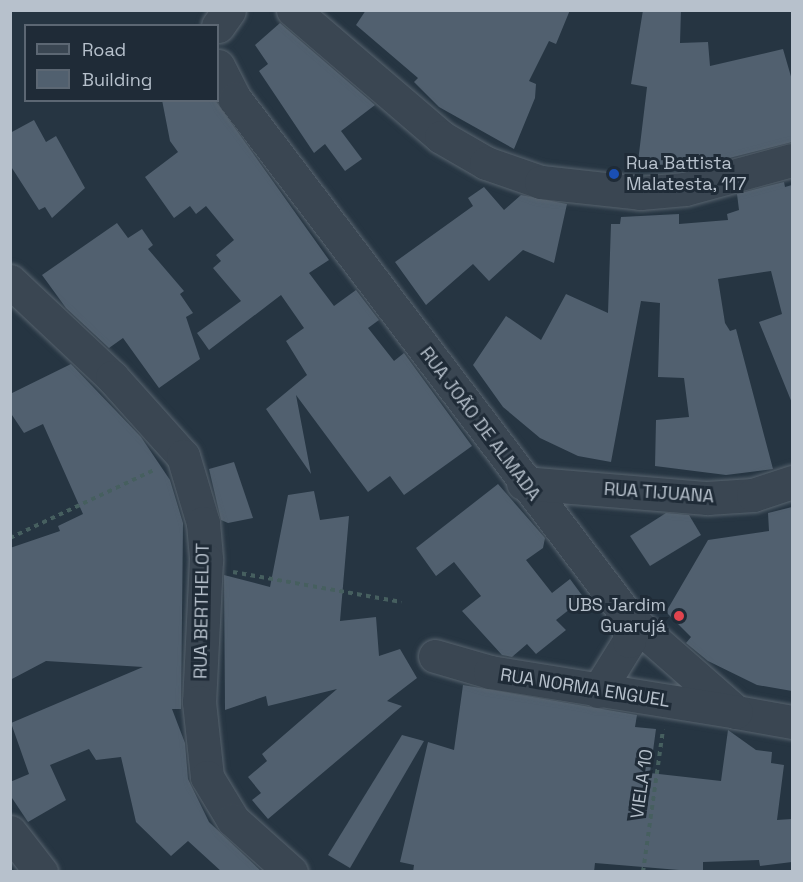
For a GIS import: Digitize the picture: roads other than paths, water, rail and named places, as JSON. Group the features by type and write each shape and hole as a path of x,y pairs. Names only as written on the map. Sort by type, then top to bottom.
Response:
{"street":[{"path":"219,25 229,10"},
{"path":"293,10 441,137 486,163 542,182 640,193 685,189 792,160"},
{"name":"RUA JOÃO DE ALMADA","path":"219,68 235,99 523,483 629,618 736,712"},
{"name":"RUA BERTHELOT","path":"10,281 112,377 183,456 202,523 206,567 199,702 207,777 233,820 291,872"},
{"name":"RUA TIJUANA","path":"523,483 707,498 753,495 792,482"},
{"path":"598,691 628,641 629,618"},
{"name":"RUA NORMA ENGUEL","path":"435,656 490,672 736,712"},
{"path":"736,712 792,722"},
{"path":"10,832 41,872"}],"place":[{"name":"Rua Battista Malatesta, 117","path":"614,174"},
{"name":"UBS Jardim Guarujá","path":"679,616"}]}
